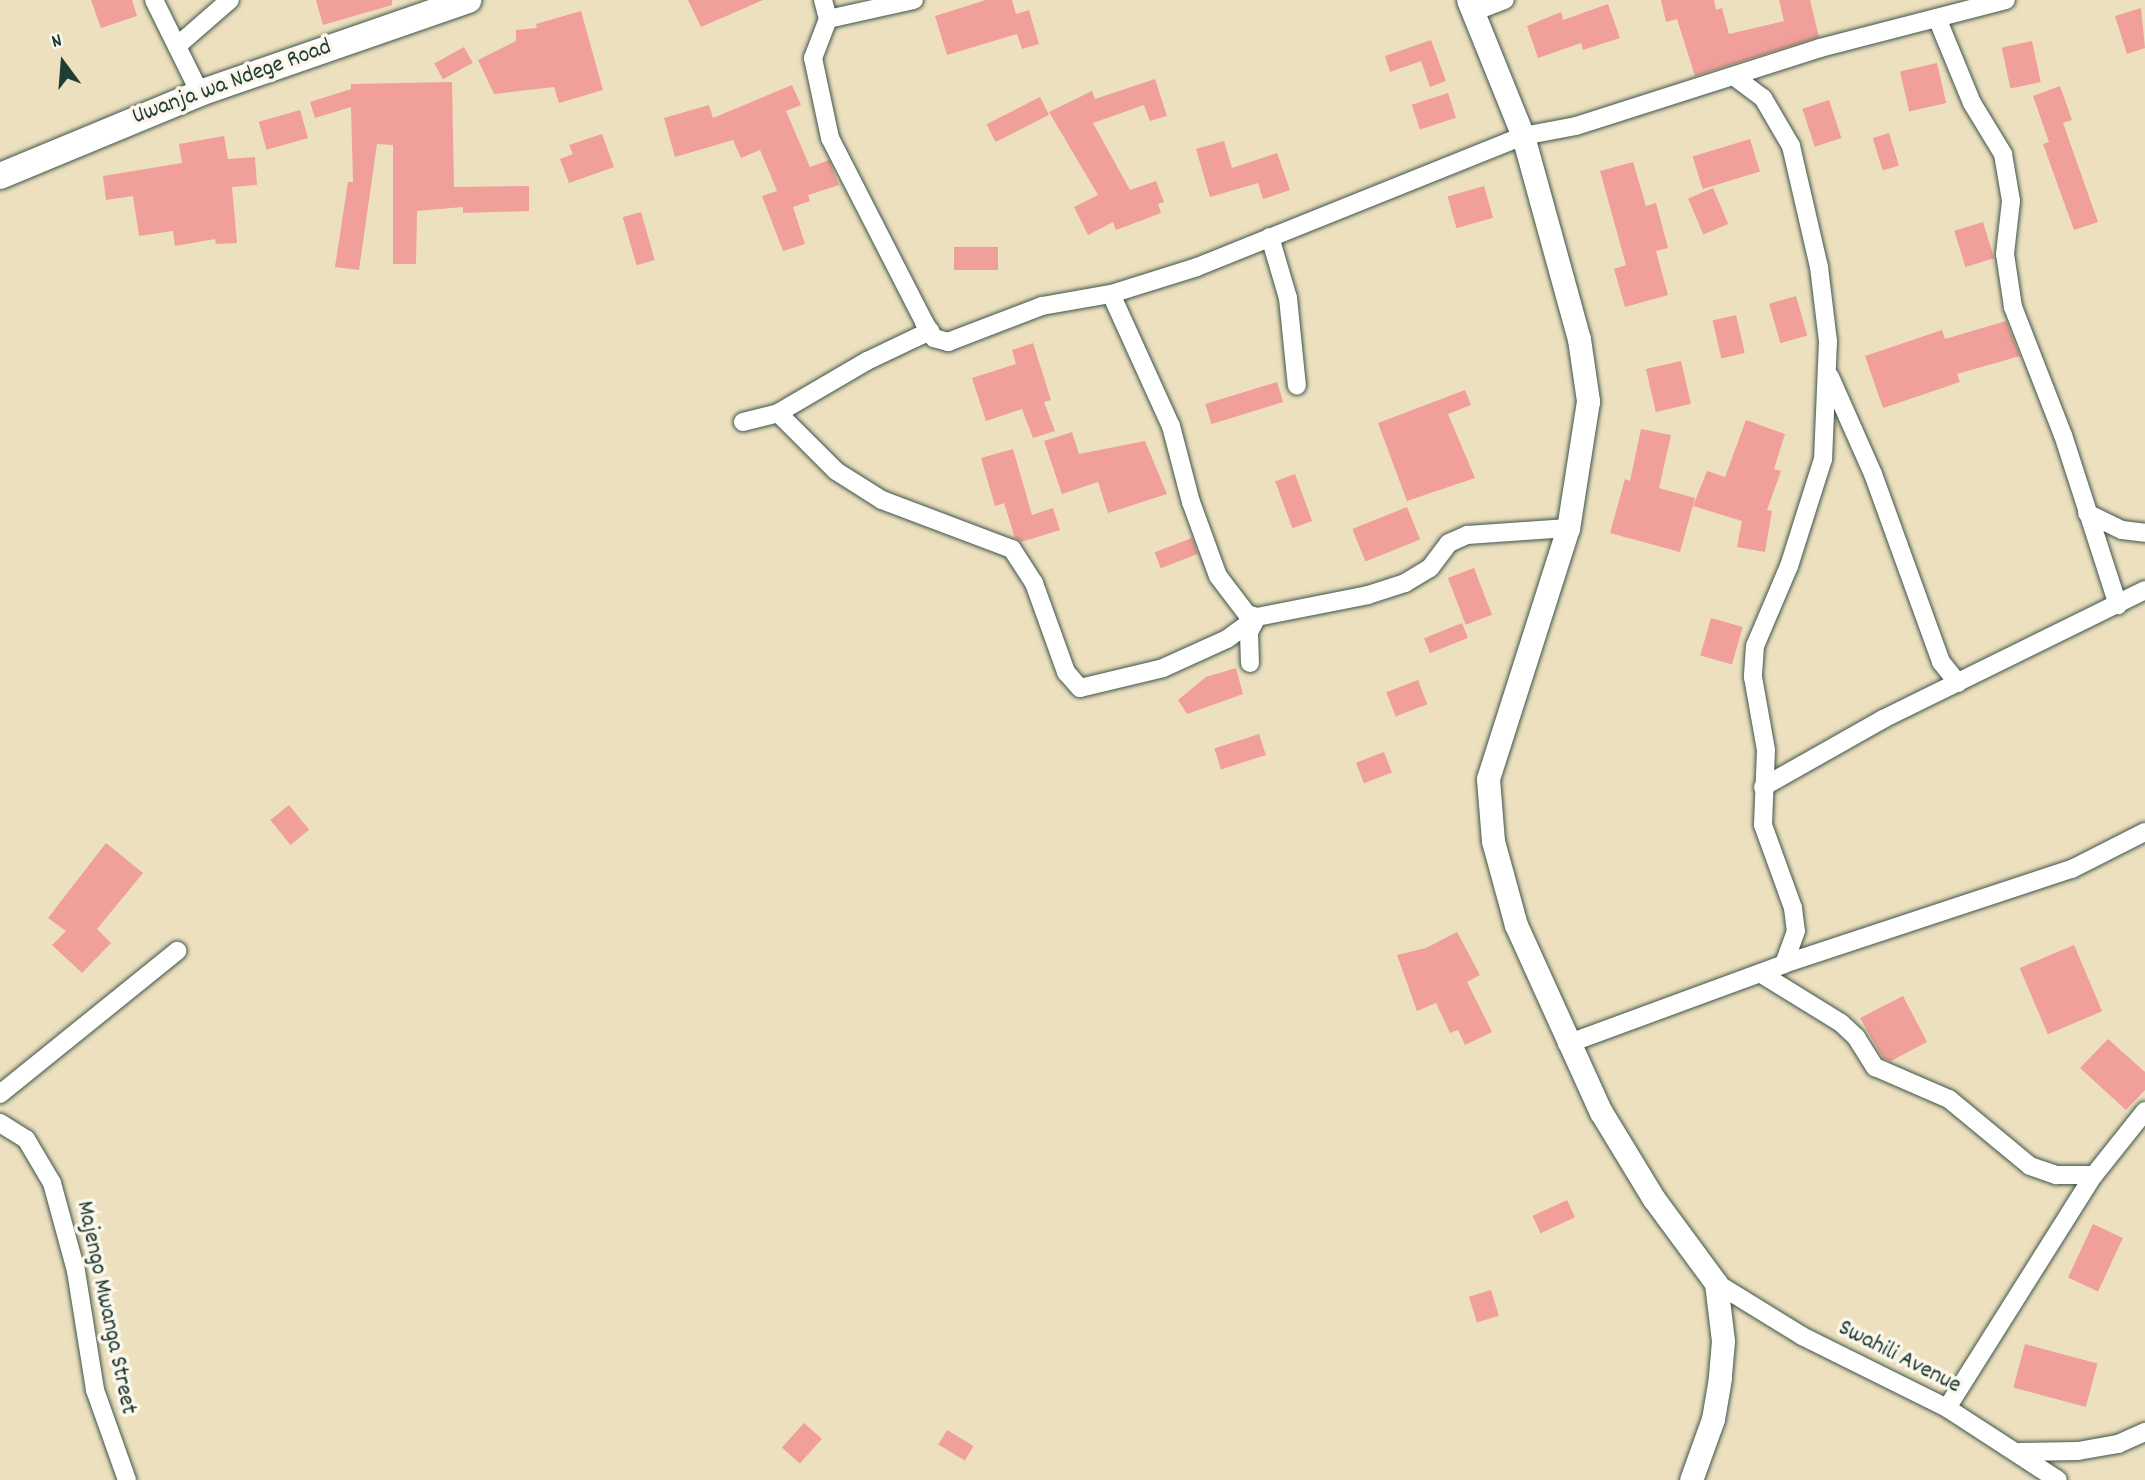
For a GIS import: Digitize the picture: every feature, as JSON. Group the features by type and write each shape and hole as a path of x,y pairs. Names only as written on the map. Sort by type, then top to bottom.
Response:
{"main road":[{"name":"Uwanja wa Ndege Road","path":"0,176 200,93 468,0"}],"street":[{"path":"154,0 200,93"},
{"path":"177,46 230,0"},
{"path":"823,0 828,19 813,58 830,138 930,331 948,342 1042,306 1111,294 1197,267 1523,136 1576,126 1735,77 2006,0"},
{"path":"828,19 914,0"},
{"path":"1505,0 1471,6 1523,136 1579,339 1588,401 1568,528 1488,779 1493,841 1516,925 1567,1044 1601,1112 1654,1199 1716,1283 1723,1341 1720,1378 1713,1419 1691,1480"},
{"path":"1937,18 1962,84 2003,154 2011,201 2005,254 2013,307 2063,435 2118,605"},
{"path":"1735,77 1763,98 1791,146 1819,267 1829,374 1823,459 1789,566 1755,646 1753,677 1766,750 1763,825 1793,908 1796,931 1784,964"},
{"path":"1270,237 1288,298 1297,386"},
{"path":"1111,294 1171,426 1191,502 1218,576 1237,607 1257,617"},
{"path":"743,422 778,412 867,361 930,331"},
{"path":"1829,374 1873,474 1941,662 1958,683"},
{"path":"778,412 836,471 882,500 1012,549 1034,583 1066,672 1080,688 1163,668 1227,639 1257,617 1368,595 1405,583 1430,568 1449,543 1468,535 1568,528"},
{"path":"2087,513 2122,530 2145,533"},
{"path":"1763,787 1958,683 2145,590"},
{"path":"1250,663 1249,632 1257,617"},
{"path":"1567,1044 1784,964 2072,869 2145,832"},
{"path":"0,1094 177,951"},
{"path":"1760,973 1841,1023 1856,1037 1875,1067 1892,1078 1949,1099 2030,1166 2056,1175 2094,1175"},
{"path":"1947,1408 2094,1175 2145,1111"},
{"name":"Majengo Mwanga Street","path":"0,1123 26,1139 52,1183 76,1270 95,1390 127,1480"},
{"name":"Swahili Avenue","path":"1716,1283 1802,1336 1947,1408 2019,1452 2058,1480"},
{"path":"2019,1452 2078,1451 2118,1444 2145,1432"}],"building":[{"path":"91,0 132,0 137,16 101,28"},
{"path":"316,0 392,0 392,5 323,25"},
{"path":"688,0 763,0 701,27"},
{"path":"986,0 1012,0 1016,14 1029,10 1039,44 1022,49 1017,34 947,55 935,16"},
{"path":"1661,0 1714,0 1716,10 1722,8 1729,34 1784,21 1779,0 1810,0 1819,37 1695,76 1677,19 1666,22"},
{"path":"1608,4 1620,38 1583,50 1581,43 1538,58 1527,26 1561,12 1563,20"},
{"path":"2141,8 2145,48 2127,54 2115,16"},
{"path":"581,11 603,90 559,103 554,87 494,94 478,60 516,41 516,30 537,28 536,24"},
{"path":"1431,40 1446,81 1430,87 1421,61 1390,72 1385,56"},
{"path":"2032,41 2041,82 2010,89 2002,47"},
{"path":"464,47 473,63 443,79 434,63"},
{"path":"1937,63 1946,103 1909,111 1900,72"},
{"path":"1155,79 1167,116 1150,121 1144,105 1093,123 1130,190 1156,181 1164,202 1158,204 1161,213 1116,230 1113,222 1088,235 1074,207 1098,195 1049,112 1092,91 1095,99"},
{"path":"452,82 454,187 529,186 529,211 463,213 463,207 417,211 416,264 393,264 393,145 377,144 359,270 335,267 348,182 353,182 351,107 315,118 310,102 351,89 351,84"},
{"path":"792,85 801,105 786,111 810,167 829,160 839,185 808,195 810,201 793,207 805,244 783,251 762,196 777,191 760,150 741,158 733,140 675,157 664,118 709,105 713,118"},
{"path":"2060,86 2072,120 2063,123 2098,222 2074,230 2043,144 2049,142 2033,96"},
{"path":"1448,93 1456,118 1420,129 1412,105"},
{"path":"1040,97 1049,115 996,142 987,124"},
{"path":"1829,100 1841,138 1815,147 1802,109"},
{"path":"300,110 308,138 267,150 259,122"},
{"path":"1889,133 1899,166 1883,170 1873,138"},
{"path":"602,134 614,167 569,183 560,159 573,154 569,145"},
{"path":"224,136 228,159 255,157 257,185 232,187 237,243 216,244 215,239 175,246 173,231 139,236 133,196 106,200 103,176 182,163 179,144"},
{"path":"1750,139 1760,172 1703,189 1693,157"},
{"path":"1224,141 1232,168 1277,153 1290,190 1263,199 1258,183 1210,197 1196,149"},
{"path":"1633,162 1646,206 1656,203 1668,248 1656,251 1668,295 1625,307 1614,269 1626,265 1600,171"},
{"path":"1484,186 1493,218 1457,228 1447,196"},
{"path":"1713,188 1728,224 1703,234 1688,199"},
{"path":"641,212 655,260 637,265 623,217"},
{"path":"1983,222 1994,258 1965,267 1954,231"},
{"path":"954,247 998,247 998,270 954,270"},
{"path":"1796,296 1807,335 1780,343 1769,304"},
{"path":"1736,315 1745,353 1721,358 1713,320"},
{"path":"2006,321 2020,356 1957,374 1960,382 1883,408 1865,356 1942,330 1945,339"},
{"path":"1033,343 1051,400 1044,402 1055,431 1033,438 1022,409 986,421 972,378 1016,364 1012,350"},
{"path":"1681,361 1691,404 1656,412 1646,369"},
{"path":"1277,382 1283,402 1211,424 1205,404"},
{"path":"1465,390 1471,405 1448,414 1475,478 1407,501 1378,423"},
{"path":"1746,420 1785,434 1774,469 1781,471 1767,510 1772,511 1765,552 1737,547 1742,521 1693,506 1707,471 1725,477"},
{"path":"1641,429 1671,435 1659,488 1695,498 1680,552 1610,533 1625,479 1630,481"},
{"path":"1072,432 1079,454 1145,441 1167,494 1108,513 1098,482 1062,494 1044,441"},
{"path":"1013,449 1032,515 1053,508 1060,530 1021,542 1015,538 1004,503 995,506 981,458"},
{"path":"1295,474 1312,521 1292,528 1275,481"},
{"path":"1407,507 1420,539 1365,562 1352,529"},
{"path":"1192,538 1198,554 1161,568 1155,552"},
{"path":"1474,568 1492,615 1466,625 1448,578"},
{"path":"1711,618 1743,627 1732,665 1700,655"},
{"path":"1462,623 1468,638 1430,653 1424,638"},
{"path":"1236,668 1243,694 1187,714 1178,700 1206,677"},
{"path":"1418,680 1427,704 1396,716 1386,692"},
{"path":"1259,734 1266,755 1221,769 1214,749"},
{"path":"1384,752 1392,773 1364,783 1356,763"},
{"path":"289,805 309,830 290,845 270,820"},
{"path":"106,843 143,873 97,929 111,943 82,973 52,945 66,931 48,918"},
{"path":"1457,932 1480,975 1467,982 1492,1032 1465,1045 1458,1030 1450,1033 1436,1003 1417,1011 1397,955 1426,948"},
{"path":"2074,945 2102,1011 2048,1034 2020,968"},
{"path":"1903,996 1927,1042 1891,1061 1883,1058 1860,1018"},
{"path":"2108,1039 2145,1072 2145,1090 2126,1110 2080,1068"},
{"path":"1567,1200 1575,1217 1541,1233 1533,1216"},
{"path":"2093,1224 2123,1238 2098,1291 2068,1277"},
{"path":"1491,1290 1499,1316 1477,1323 1469,1297"},
{"path":"2025,1344 2097,1363 2086,1407 2013,1387"},
{"path":"804,1423 822,1439 800,1464 782,1448"},
{"path":"947,1430 974,1446 965,1461 938,1445"}]}
